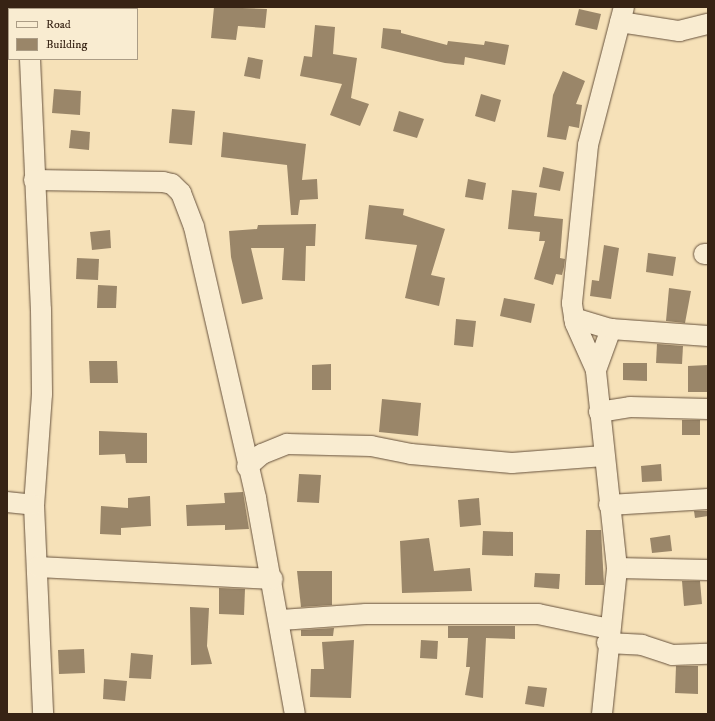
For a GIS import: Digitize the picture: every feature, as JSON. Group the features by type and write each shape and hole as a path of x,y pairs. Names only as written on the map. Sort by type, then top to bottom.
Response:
{"street":[{"path":"602,714 608,636 617,568 599,412 596,370 574,318 573,295 588,145 622,14 679,31 708,24"},
{"path":"30,60 42,386 34,504 38,567 42,714"},
{"path":"34,180 163,182 172,184 181,193 194,227 273,579 281,620 295,714"},
{"path":"574,318 611,329 708,336"},
{"path":"596,370 611,329"},
{"path":"599,412 630,407 708,409"},
{"path":"247,467 262,454 287,444 371,446 411,454 512,463 604,456"},
{"path":"609,505 708,499"},
{"path":"7,502 34,504"},
{"path":"38,567 273,579"},
{"path":"617,568 708,570"},
{"path":"281,620 374,614 538,614 672,655 708,654"}],"building":[{"path":"214,7 267,9 265,28 238,26 236,40 211,38"},
{"path":"579,9 601,14 597,30 575,25"},
{"path":"315,25 335,27 333,54 357,58 351,98 369,104 360,126 330,115 342,84 300,76 304,56 312,57"},
{"path":"383,28 401,30 401,33 447,45 448,41 484,45 485,41 509,45 505,65 465,57 464,65 445,63 381,48"},
{"path":"248,57 263,60 260,79 244,76"},
{"path":"563,71 585,81 576,104 582,105 579,128 569,126 566,140 547,137 553,95"},
{"path":"54,89 81,91 80,115 52,113"},
{"path":"481,94 501,100 495,122 475,116"},
{"path":"172,109 195,111 192,145 169,143"},
{"path":"399,111 424,119 417,138 393,131"},
{"path":"71,130 90,132 89,150 69,148"},
{"path":"223,132 306,144 302,180 317,179 318,199 300,200 298,215 291,215 287,165 221,157"},
{"path":"543,167 564,172 560,191 539,187"},
{"path":"468,179 486,183 483,200 465,197"},
{"path":"512,190 537,193 534,216 563,219 560,258 565,259 564,267 562,275 556,274 553,285 534,279 545,241 539,241 540,232 508,229"},
{"path":"369,205 404,209 403,215 445,229 431,275 445,278 439,306 405,298 417,245 365,239"},
{"path":"316,224 315,246 306,246 305,281 282,280 284,248 251,248 263,299 242,304 231,257 229,231 257,229 258,225"},
{"path":"110,230 111,248 92,250 90,232"},
{"path":"604,245 619,248 611,299 590,296 592,280 599,281"},
{"path":"648,253 676,257 673,276 646,272"},
{"path":"77,258 99,259 98,280 76,279"},
{"path":"98,285 117,286 116,308 97,308"},
{"path":"669,288 691,291 685,323 666,321"},
{"path":"504,298 535,304 531,323 500,316"},
{"path":"456,319 476,321 473,347 454,345"},
{"path":"657,344 683,346 682,364 656,363"},
{"path":"89,361 117,361 118,383 90,383"},
{"path":"623,363 647,363 647,381 623,380"},
{"path":"331,364 331,390 312,390 312,365"},
{"path":"708,365 708,392 688,392 688,366"},
{"path":"382,399 421,403 418,436 379,432"},
{"path":"682,420 700,420 700,435 682,435"},
{"path":"99,431 147,433 147,463 126,463 125,454 99,455"},
{"path":"661,464 662,481 642,482 641,466"},
{"path":"299,474 321,475 319,503 297,502"},
{"path":"243,492 249,529 225,530 225,525 187,526 186,505 225,503 224,493"},
{"path":"150,496 151,526 121,528 121,535 100,534 101,506 128,508 128,498"},
{"path":"479,498 481,525 460,527 458,500"},
{"path":"694,511 708,511 708,516 695,518"},
{"path":"586,530 601,530 604,585 585,585"},
{"path":"483,531 513,532 513,556 482,555"},
{"path":"670,535 672,551 652,553 650,538"},
{"path":"429,538 434,571 470,568 472,591 402,593 400,541"},
{"path":"297,571 332,571 332,605 301,607"},
{"path":"535,573 560,574 559,589 534,587"},
{"path":"682,581 700,581 702,604 684,606"},
{"path":"219,588 245,589 244,615 219,614"},
{"path":"190,607 209,608 207,646 212,664 191,665"},
{"path":"448,626 515,626 515,639 486,638 483,698 465,695 470,667 466,667 468,638 448,638"},
{"path":"334,628 333,636 301,636 301,630"},
{"path":"354,640 351,698 310,697 311,669 324,669 322,642"},
{"path":"421,640 438,641 437,659 420,658"},
{"path":"84,649 85,673 59,674 58,650"},
{"path":"131,653 153,655 151,679 129,678"},
{"path":"676,666 698,666 698,694 675,693"},
{"path":"104,679 127,681 125,701 103,699"},
{"path":"528,686 547,688 544,707 525,704"}]}
